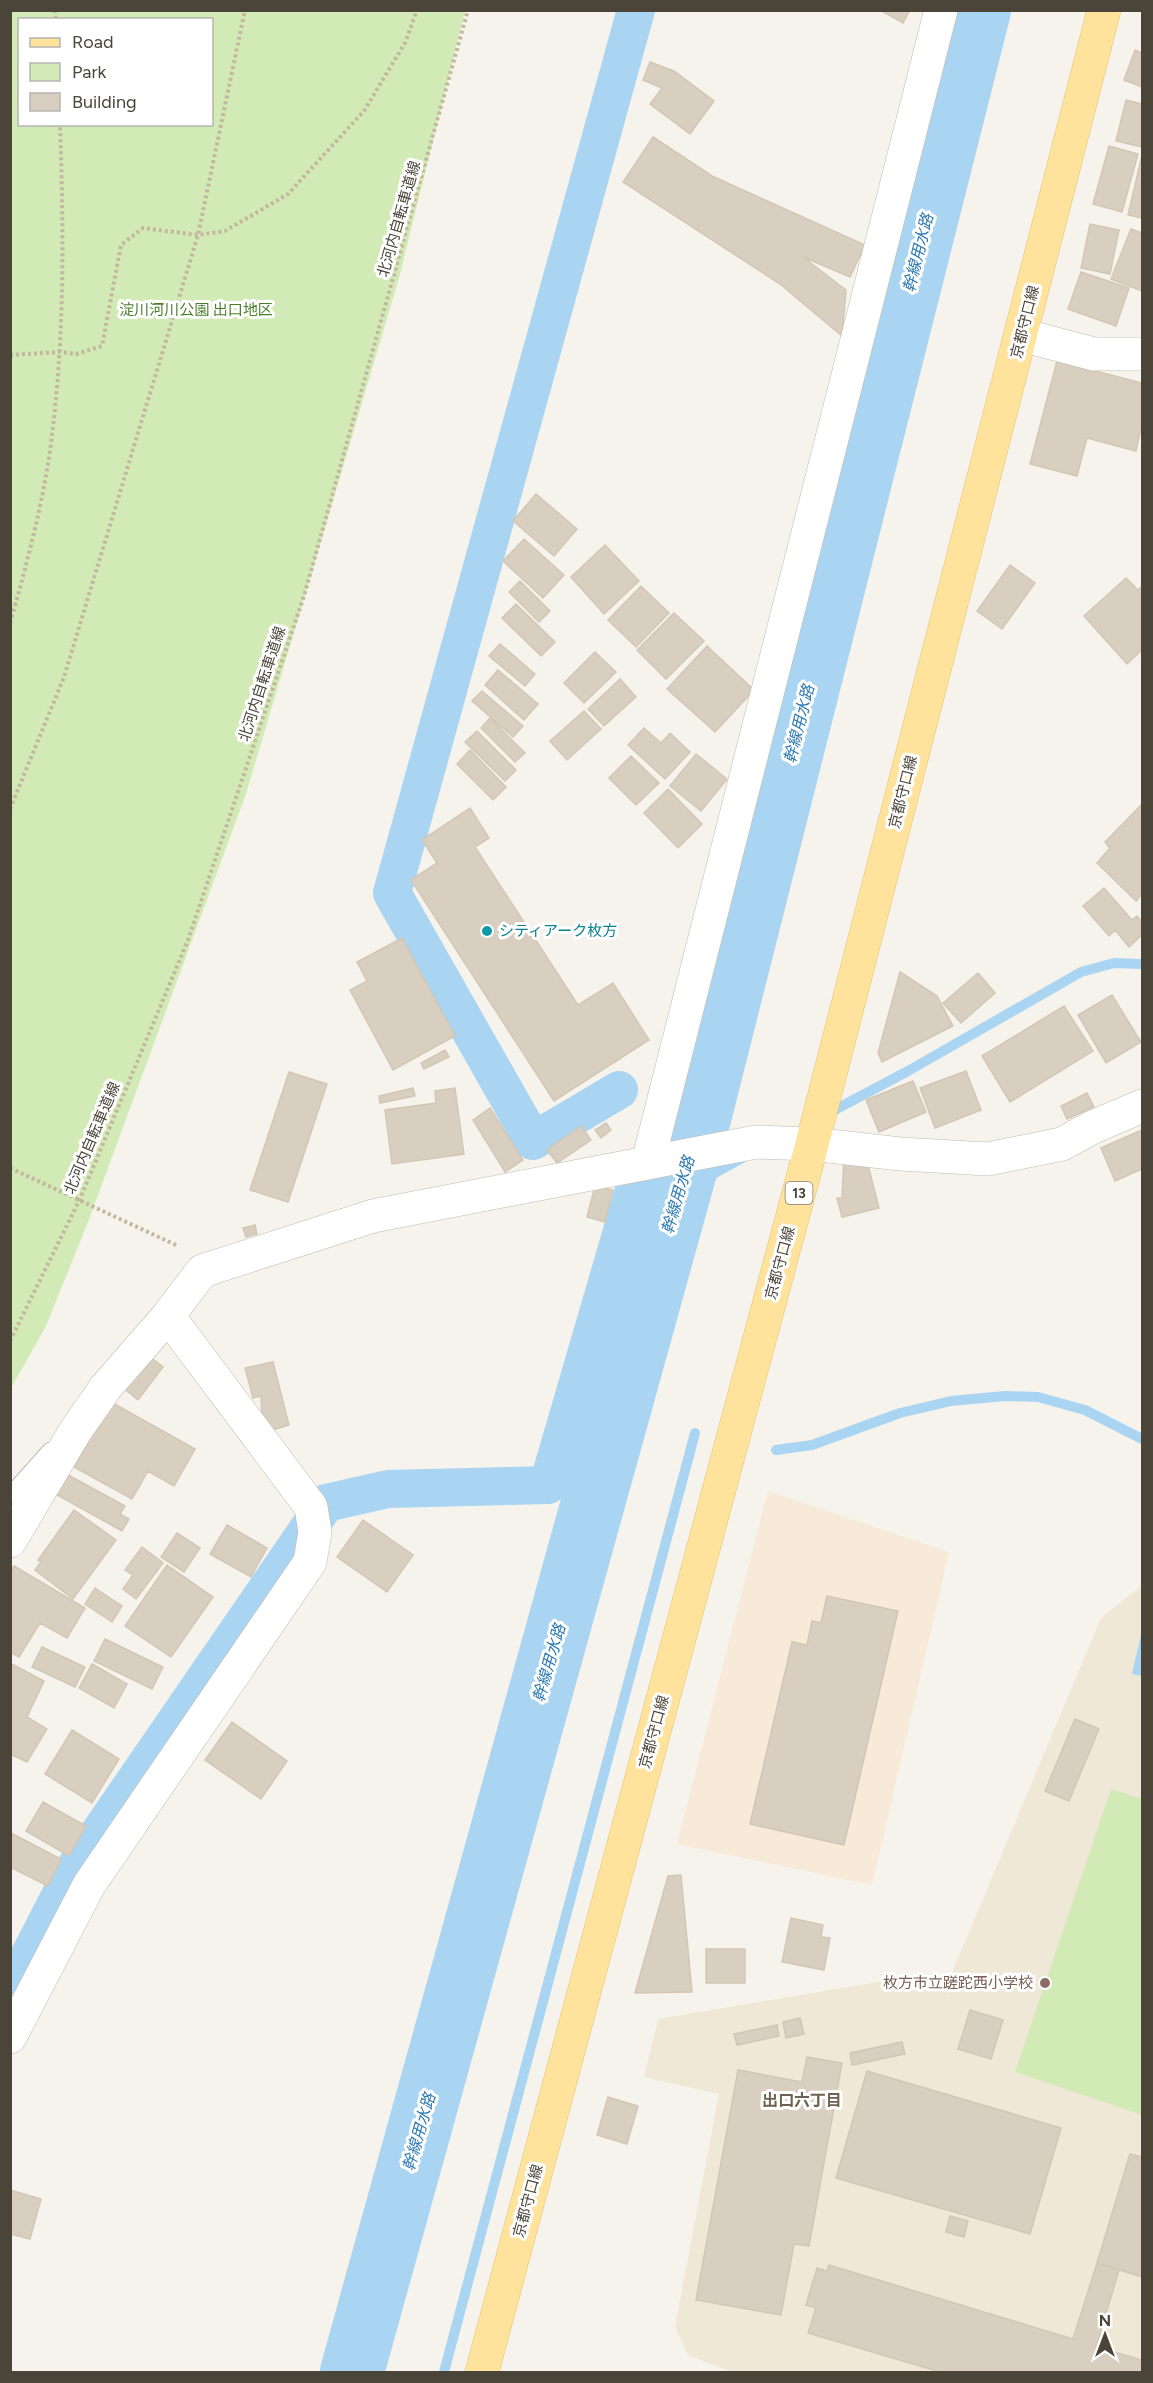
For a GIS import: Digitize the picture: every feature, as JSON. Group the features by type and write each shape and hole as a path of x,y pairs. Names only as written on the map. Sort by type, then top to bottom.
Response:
{"main road":[{"name":"京都守口線","path":"482,2373 811,1144 1104,10"}],"street":[{"path":"648,1162 941,10"},
{"path":"1022,334 1094,354 1143,354"},
{"path":"10,1541 76,1430 106,1387 168,1316 202,1271 373,1216 756,1142 811,1144 900,1154 988,1159 1062,1144 1093,1127 1143,1106"},
{"path":"10,2037 88,1885 310,1562 313,1519 168,1316"}],"lane":[{"path":"10,1496 43,1456 76,1430"}],"path":[{"path":"10,809 64,677 198,235 245,10"},
{"path":"10,355 60,352 76,354 102,346 121,245 143,228 198,235 225,231 288,194 364,111 405,43 417,10"},
{"name":"北河内自転車道線","path":"10,1341 80,1199 188,940 307,584 468,10"},
{"path":"10,623 27,561 48,465 60,352 63,209 60,126"},
{"path":"10,1168 177,1246"}],"shaded area":[{"path":"768,1491 949,1552 872,1885 677,1844"},
{"name":"枚方市立蹉跎西小学校","path":"1142,1585 1142,2372 731,2372 688,2355 675,2327 719,2094 644,2077 658,2019 901,1978 946,1987 1101,1618"}],"green space":[{"name":"淀川河川公園 出口地区","path":"11,10 465,11 399,278 246,794 88,1222 46,1326 11,1388"},
{"path":"1111,1789 1142,1799 1142,2115 1015,2072"}],"water":[{"path":"1142,1630 1142,1676 1132,1674"}],"building":[{"path":"880,10 910,10 903,23"},
{"path":"1135,50 1142,53 1142,87 1124,80"},
{"path":"650,62 674,71 714,101 690,134 650,104 662,88 643,80"},
{"path":"1126,100 1142,104 1142,147 1116,141"},
{"path":"653,137 712,176 865,245 850,277 803,257 846,290 842,336 780,284 623,182"},
{"path":"1109,146 1138,154 1122,212 1093,204"},
{"path":"1142,155 1142,218 1128,215"},
{"path":"1090,224 1119,230 1110,274 1081,268"},
{"path":"1131,229 1142,233 1142,291 1111,279"},
{"path":"1081,272 1129,288 1116,326 1068,309"},
{"path":"1057,361 1142,383 1142,424 1136,451 1087,438 1077,476 1030,464"},
{"path":"536,494 577,529 554,556 513,521"},
{"path":"524,539 564,575 543,598 503,561"},
{"path":"605,545 639,581 604,614 571,577"},
{"path":"1010,565 1035,583 1002,629 977,611"},
{"path":"1126,578 1138,590 1142,586 1142,650 1127,664 1084,616"},
{"path":"520,581 550,611 539,622 509,592"},
{"path":"641,586 669,613 636,647 608,620"},
{"path":"516,604 555,642 541,656 502,618"},
{"path":"674,613 704,641 666,679 637,650"},
{"path":"500,644 535,674 525,686 489,656"},
{"path":"707,646 754,690 715,732 667,689"},
{"path":"595,652 616,672 584,703 564,683"},
{"path":"498,670 538,704 524,720 485,685"},
{"path":"620,679 636,697 604,726 588,709"},
{"path":"482,691 523,726 513,737 472,701"},
{"path":"584,711 601,729 567,760 550,741"},
{"path":"490,718 525,753 515,762 481,728"},
{"path":"644,728 661,743 670,733 690,752 665,779 628,745"},
{"path":"477,731 516,770 505,781 465,742"},
{"path":"470,750 506,787 493,800 457,764"},
{"path":"696,754 727,779 701,811 670,786"},
{"path":"631,756 659,783 636,805 609,778"},
{"path":"668,789 702,824 678,848 644,813"},
{"path":"1142,804 1142,894 1136,901 1097,863 1110,848 1105,842"},
{"name":"シティアーク枚方","path":"470,808 489,838 475,847 578,1005 613,983 649,1040 554,1101 411,880 437,863 422,840"},
{"path":"1104,888 1132,920 1137,916 1142,922 1142,935 1129,947 1115,930 1109,936 1083,906"},
{"path":"402,938 455,1036 393,1070 350,990 367,981 357,962"},
{"path":"900,972 937,996 953,1026 882,1062 878,1053"},
{"path":"978,973 995,993 961,1023 943,1003"},
{"path":"1112,995 1141,1042 1106,1063 1078,1015"},
{"path":"1064,1006 1093,1051 1010,1102 982,1056"},
{"path":"445,1050 449,1057 424,1069 421,1063"},
{"path":"966,1071 981,1110 935,1128 920,1088"},
{"path":"289,1072 327,1084 288,1202 250,1190"},
{"path":"913,1081 926,1112 879,1132 866,1100"},
{"path":"413,1088 415,1096 380,1103 379,1096"},
{"path":"455,1088 464,1154 392,1164 385,1110 436,1103 435,1091"},
{"path":"1087,1093 1094,1107 1067,1119 1061,1106"},
{"path":"490,1108 523,1160 505,1172 473,1120"},
{"path":"606,1123 611,1130 601,1138 595,1130"},
{"path":"581,1126 591,1140 557,1163 547,1150"},
{"path":"1142,1130 1142,1169 1115,1181 1101,1148"},
{"path":"844,1156 866,1157 879,1208 842,1217 837,1198 842,1198"},
{"path":"595,1186 613,1190 605,1222 587,1217"},
{"path":"255,1225 257,1234 246,1237 243,1228"},
{"path":"145,1353 163,1367 138,1400 121,1386"},
{"path":"273,1362 289,1425 273,1430 262,1416 261,1396 253,1398 245,1368"},
{"path":"111,1402 195,1449 174,1486 148,1471 132,1499 74,1467"},
{"path":"61,1471 125,1506 120,1514 129,1519 122,1531 50,1491"},
{"path":"74,1510 116,1540 73,1599 35,1570 41,1562 38,1560"},
{"path":"363,1520 413,1555 387,1592 337,1557"},
{"path":"227,1525 267,1548 251,1577 210,1554"},
{"path":"177,1533 200,1548 184,1572 161,1557"},
{"path":"142,1547 163,1563 136,1599 123,1589 133,1575 125,1570"},
{"path":"167,1565 213,1597 171,1657 125,1626"},
{"path":"14,1566 85,1608 67,1638 40,1623 19,1657 10,1652 10,1572"},
{"path":"95,1588 122,1606 112,1622 85,1604"},
{"path":"827,1596 898,1611 844,1845 750,1824 792,1642 807,1645 812,1621 821,1623"},
{"path":"105,1639 163,1667 152,1689 94,1661"},
{"path":"42,1647 85,1667 75,1687 32,1667"},
{"path":"10,1663 44,1681 27,1717 47,1729 27,1762 10,1754"},
{"path":"92,1664 127,1684 114,1708 79,1688"},
{"path":"1075,1719 1099,1729 1069,1801 1045,1791"},
{"path":"232,1722 287,1761 261,1799 205,1760"},
{"path":"72,1730 119,1759 92,1803 45,1774"},
{"path":"43,1802 86,1826 69,1856 26,1831"},
{"path":"11,1833 61,1859 48,1886 10,1867"},
{"path":"681,1875 692,1992 635,1993 668,1876"},
{"path":"791,1918 823,1925 821,1937 830,1938 824,1970 782,1962"},
{"path":"706,1949 745,1949 745,1983 706,1983"},
{"path":"970,2010 1003,2020 991,2059 958,2049"},
{"path":"800,2018 804,2034 786,2038 783,2022"},
{"path":"777,2025 779,2036 737,2045 734,2034"},
{"path":"902,2042 905,2054 852,2065 850,2053"},
{"path":"807,2057 842,2063 809,2246 794,2244 781,2315 696,2300 738,2070 802,2082"},
{"path":"867,2071 1061,2128 1030,2234 836,2178"},
{"path":"608,2097 638,2106 627,2144 597,2135"},
{"path":"1130,2154 1142,2157 1142,2277 1097,2263"},
{"path":"10,2190 41,2199 30,2239 10,2234"},
{"path":"950,2216 968,2221 964,2237 946,2232"},
{"path":"1097,2263 1119,2270 1096,2347 1142,2360 1142,2372 940,2372 808,2333 816,2308 806,2305 817,2268 827,2271 829,2265 1073,2339"}],"waterway":[{"path":"619,1090 533,1141 392,893 636,10"},
{"name":"幹線用水路","path":"352,2372 693,1142 979,10"},
{"path":"827,1114 908,1071 1081,972 1114,963 1142,964"},
{"path":"679,1193 744,1157"},
{"path":"10,1993 73,1871 326,1503 388,1489 548,1485 636,1183 679,1193"},
{"path":"776,1450 812,1445 900,1413 951,1401 1005,1396 1038,1397 1085,1410 1142,1439"},
{"path":"444,2372 695,1433"}],"place":[{"name":"シティアーク枚方","path":"487,931"},
{"name":"枚方市立蹉跎西小学校","path":"1045,1983"}],"district":[{"name":"出口六丁目","path":"802,2100"}]}
